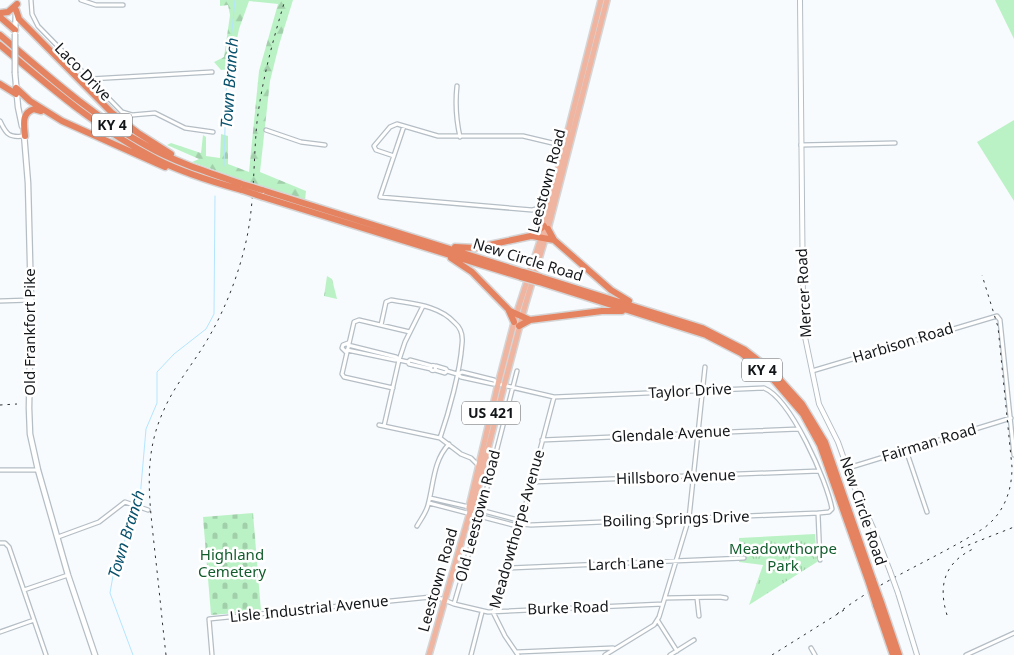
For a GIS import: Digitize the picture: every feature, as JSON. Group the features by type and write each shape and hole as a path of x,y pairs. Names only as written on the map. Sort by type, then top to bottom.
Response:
{"highway":[{"path":"31,31 23,27 15,31 0,15 17,5 20,19 112,113 138,134 184,164"},
{"name":"New Circle Road","path":"0,35 62,88 104,120 146,146 184,164 242,187"},
{"name":"New Circle Road","path":"0,45 105,130 158,160 190,174 242,187 436,244 539,280 710,331 745,350 772,371 794,393 810,416 830,453 893,655"},
{"path":"2,85 16,88 30,101 62,121 141,158 178,172 190,174"},
{"path":"2,85 16,88"},
{"path":"25,136 24,118 27,112 34,109 48,112"},
{"name":"New Circle Road","path":"262,193 442,252 522,274"},
{"path":"436,244 470,248 531,236 546,227 554,240 616,295 655,315"},
{"path":"531,236 554,240"},
{"path":"442,252 472,272 507,308 519,316 530,320"},
{"path":"507,308 517,324 530,320 607,310 655,315"},
{"name":"New Circle Road","path":"878,603 899,655"}],"main road":[{"name":"Leestown Road","path":"471,509 483,451 519,316 557,188 593,41 601,0"},
{"name":"Leestown Road","path":"593,41 607,0"},
{"name":"Old Frankfort Pike","path":"17,5 15,73 25,136 28,183 31,300 29,416 38,470 68,575 95,655"},
{"name":"Leestown Road","path":"429,655 471,509 501,385"}],"street":[{"name":"Laco Drive","path":"31,0 32,14 38,26 125,114 155,113 185,128 213,132"},
{"path":"81,0 96,5 123,5"},
{"name":"Mercer Road","path":"800,0 803,321 820,404 848,468 857,494 880,542 917,655"},
{"path":"89,79 212,72"},
{"path":"457,86 455,101 456,120 460,137"},
{"path":"0,121 6,132 12,136 25,136"},
{"path":"394,156 376,150 375,143 390,127 397,124 438,136 523,136 567,148"},
{"path":"404,126 380,197 532,210 540,208 546,189 550,187 557,188"},
{"path":"266,130 301,142 325,145"},
{"path":"801,145 895,143"},
{"path":"0,301 31,300"},
{"path":"380,325 388,300 433,308 456,323 461,332 463,343 457,374 440,438"},
{"path":"384,426 400,360 410,332 423,306"},
{"name":"Harbison Road","path":"812,371 997,316 1000,320 1010,418"},
{"path":"348,344 356,321 359,320 410,332"},
{"path":"348,344 396,356 400,360 346,351 342,348 343,345 348,344"},
{"path":"346,351 342,372 344,377 393,388"},
{"name":"Taylor Drive","path":"400,360 408,362 410,360 445,373 447,371 461,377 554,398 762,388 768,390 788,412 808,445 832,506 831,511"},
{"path":"605,655 658,621 689,518 705,368"},
{"name":"Old Leestown Road","path":"454,604 480,515 517,371"},
{"name":"Meadowthorpe Avenue","path":"517,654 494,617 493,611 499,603 554,398"},
{"path":"1010,418 1014,455"},
{"name":"Fairman Road","path":"848,468 1010,418"},
{"path":"379,425 440,438 461,454 476,461 479,468"},
{"name":"Glendale Avenue","path":"542,440 799,429"},
{"path":"418,526 429,501 436,466 441,454 449,444"},
{"path":"906,450 927,512"},
{"path":"471,458 480,455 483,451"},
{"path":"0,470 38,470"},
{"name":"Hillsboro Avenue","path":"532,482 819,471"},
{"path":"429,501 471,509"},
{"path":"58,537 99,522 124,502 148,510"},
{"name":"Boiling Springs Drive","path":"471,509 518,520 521,524"},
{"name":"Boiling Springs Drive","path":"471,509 480,515 516,525 831,511"},
{"path":"818,513 820,560"},
{"path":"0,543 4,542 8,545 46,655"},
{"name":"Larch Lane","path":"509,568 744,558"},
{"path":"24,590 68,575"},
{"name":"Lisle Industrial Avenue","path":"212,655 209,618 412,598 438,598 446,600"},
{"path":"665,598 726,598"},
{"path":"697,598 699,616"},
{"name":"Burke Road","path":"446,600 482,612 663,604"},
{"path":"470,655 482,612"},
{"path":"0,632 34,620"},
{"path":"658,621 677,651"},
{"path":"966,655 1014,633"},
{"path":"670,655 694,640"},
{"path":"517,654 615,648"},
{"path":"811,648 815,655"}],"green space":[{"path":"220,0 293,0 270,81 260,172 306,191 305,200 192,162 199,159 167,145 171,143 201,153 203,135 206,137 206,156 220,158 221,134 228,136 228,164 249,172 259,71 278,4 249,1 239,29 231,69 221,70 214,62 224,57 230,15 228,5 220,6"},
{"path":"995,0 1014,0 1014,39"},
{"path":"1014,120 1014,201 977,142"},
{"path":"327,276 332,279 337,299 324,296"},
{"name":"Highland Cemetery","path":"253,513 261,611 211,615 203,517"},
{"name":"Meadowthorpe Park","path":"815,534 817,562 749,605 763,565 739,562 739,538"}],"waterway":[{"name":"Town Branch","path":"224,166 226,92 235,0"},
{"name":"Town Branch","path":"133,655 110,593 114,570 140,498 146,429 157,403 157,372 174,354 206,329 214,314 215,196"}],"railway":[{"path":"166,655 150,499 149,481 152,447 156,429 167,404 215,326 227,300 241,260 251,215 259,106 268,60 285,0"},
{"path":"837,614 872,590 984,528 997,516 1006,501 1012,476 1012,467 998,327 982,275"},
{"path":"0,405 17,404"},
{"path":"961,548 1014,527"},
{"path":"947,615 943,594 946,576 955,561 973,549"},
{"path":"772,655 844,610"}]}
